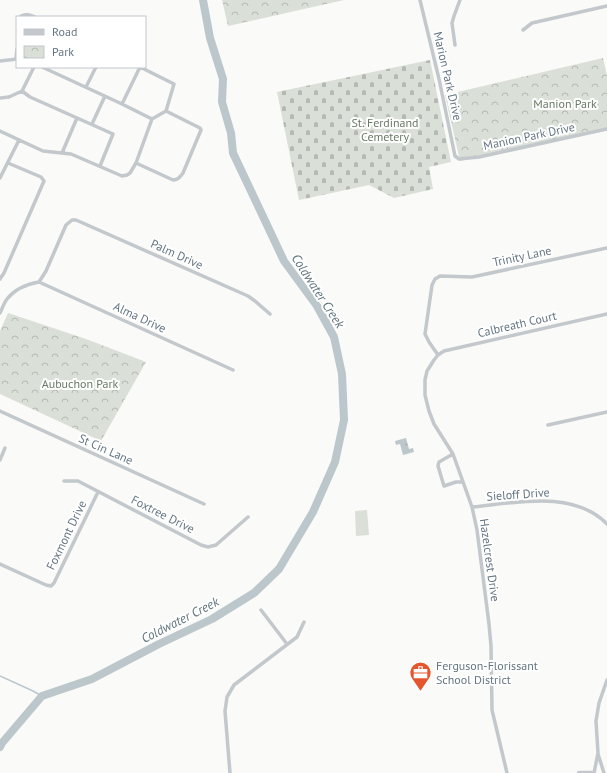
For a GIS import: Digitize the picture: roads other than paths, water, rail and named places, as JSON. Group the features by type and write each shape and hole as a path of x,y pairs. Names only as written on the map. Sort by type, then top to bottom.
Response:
{"street":[{"name":"Marion Park Drive","path":"420,0 439,79 455,156"},
{"path":"455,45 452,23 460,0"},
{"path":"523,30 532,23 607,6"},
{"path":"21,16 26,14 32,16"},
{"path":"0,61 16,59"},
{"path":"0,98 10,97 22,91 34,68"},
{"path":"44,68 152,119"},
{"path":"86,87 96,68"},
{"path":"122,104 140,68"},
{"path":"0,131 43,151 71,154 122,176 127,175 136,163 152,119 166,111 174,84 142,68"},
{"path":"22,91 30,97 113,134 100,166"},
{"path":"92,124 105,96"},
{"path":"136,163 173,180 178,179 183,173 201,130 200,128 166,111"},
{"path":"62,153 77,118"},
{"name":"Manion Park Drive","path":"455,156 460,159 479,157 607,129"},
{"path":"0,178 19,140"},
{"path":"0,279 44,181 41,178 8,162"},
{"path":"0,165 5,168"},
{"name":"Palm Drive","path":"39,282 46,271 66,225 72,220 79,221 248,296 270,314"},
{"name":"Trinity Lane","path":"438,355 425,334 432,285 435,279 440,276 472,277 607,248"},
{"path":"0,314 7,300 16,290 39,282"},
{"name":"Alma Drive","path":"39,282 233,370"},
{"name":"Calbreath Court","path":"434,360 444,351 454,348 607,314"},
{"name":"Hazelcrest Drive","path":"434,360 427,372 424,395 434,424 453,454 472,507 478,535 489,624 491,646 492,710 507,773"},
{"name":"St Cin Lane","path":"0,411 204,504"},
{"path":"548,425 607,412"},
{"path":"0,460 6,448"},
{"path":"453,454 439,462 438,466 444,486 456,482 463,482"},
{"name":"Foxtree Drive","path":"64,481 78,481 201,545 208,547 216,545 248,517"},
{"name":"Foxmont Drive","path":"0,564 51,586 54,583 98,492"},
{"name":"Sieloff Drive","path":"472,507 540,500 564,502 585,508 602,518 607,524"},
{"path":"261,610 287,644"},
{"path":"230,773 224,711 227,697 234,686 297,637 304,622"},
{"path":"604,773 598,753 596,721 598,703 607,680"},
{"path":"594,773 598,753"},
{"path":"579,773 591,773"}],"water":[{"path":"406,438 409,449 413,448 414,452 403,455 400,444 396,445 395,441"}],"waterway":[{"name":"Coldwater Creek","path":"0,747 42,696 92,679 159,644 212,619 254,593 279,569 313,512 335,462 344,420 342,374 334,337 317,306 284,261 233,153 231,133 222,102 223,79 210,38 203,0"},
{"path":"0,676 42,696"}],"place":[{"name":"Ferguson-Florissant School District","path":"420,692"}],"park label":[{"name":"Manion Park","path":"565,103"},
{"name":"St. Ferdinand Cemetery","path":"385,129"},
{"name":"Aubuchon Park","path":"80,383"}]}
